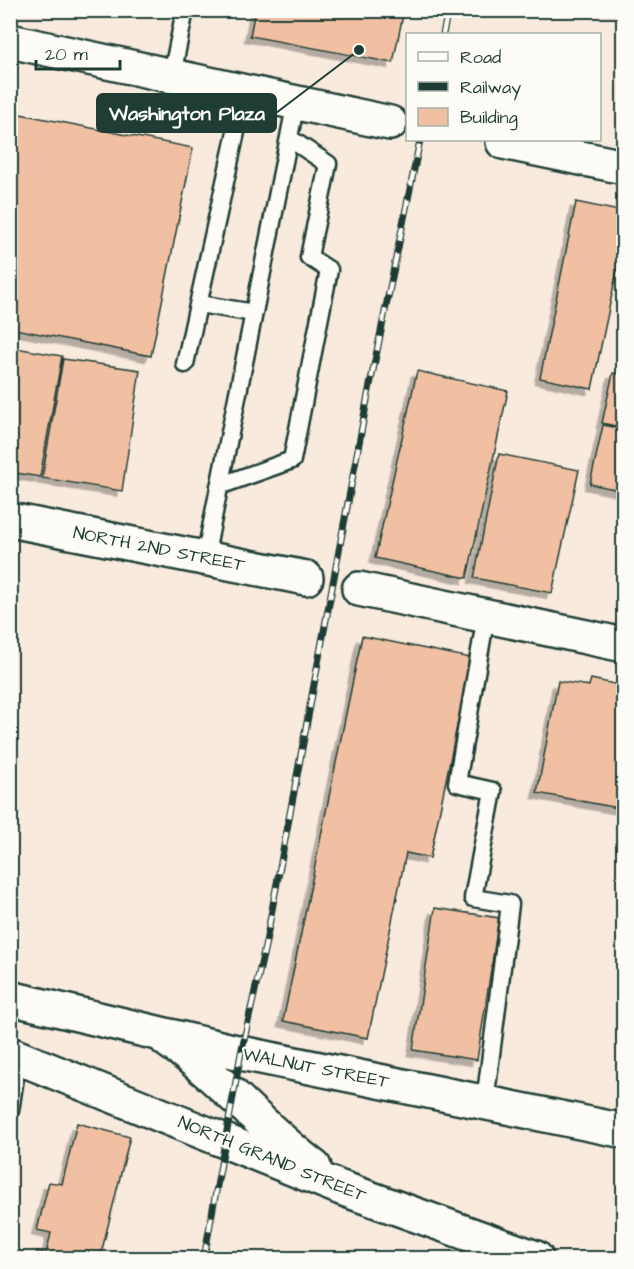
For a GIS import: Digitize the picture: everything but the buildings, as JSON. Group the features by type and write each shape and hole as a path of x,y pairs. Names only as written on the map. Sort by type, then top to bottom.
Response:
{"street":[{"path":"10,41 390,123"},
{"path":"503,141 624,167"},
{"name":"NORTH 2ND STREET","path":"10,520 306,578"},
{"path":"359,589 624,645"},
{"name":"WALNUT STREET","path":"10,998 241,1053 624,1131"},
{"path":"154,1031 183,1052 293,1151 341,1188"},
{"name":"NORTH GRAND STREET","path":"14,1055 341,1188 536,1258"}],"lane":[{"path":"172,75 185,10"},
{"path":"185,364 245,91"},
{"path":"205,558 296,102"},
{"path":"219,486 292,460 329,270 309,257 328,164 289,138"},
{"path":"198,304 254,313"},
{"path":"485,1102 510,904 473,898 493,792 457,783 486,616"},
{"path":"10,1111 14,1055"}],"railway":[{"path":"443,33 448,10"},
{"path":"204,1258 241,1053 266,942 368,395 420,141"}],"place":[{"name":"Washington Plaza","path":"359,50"}]}
